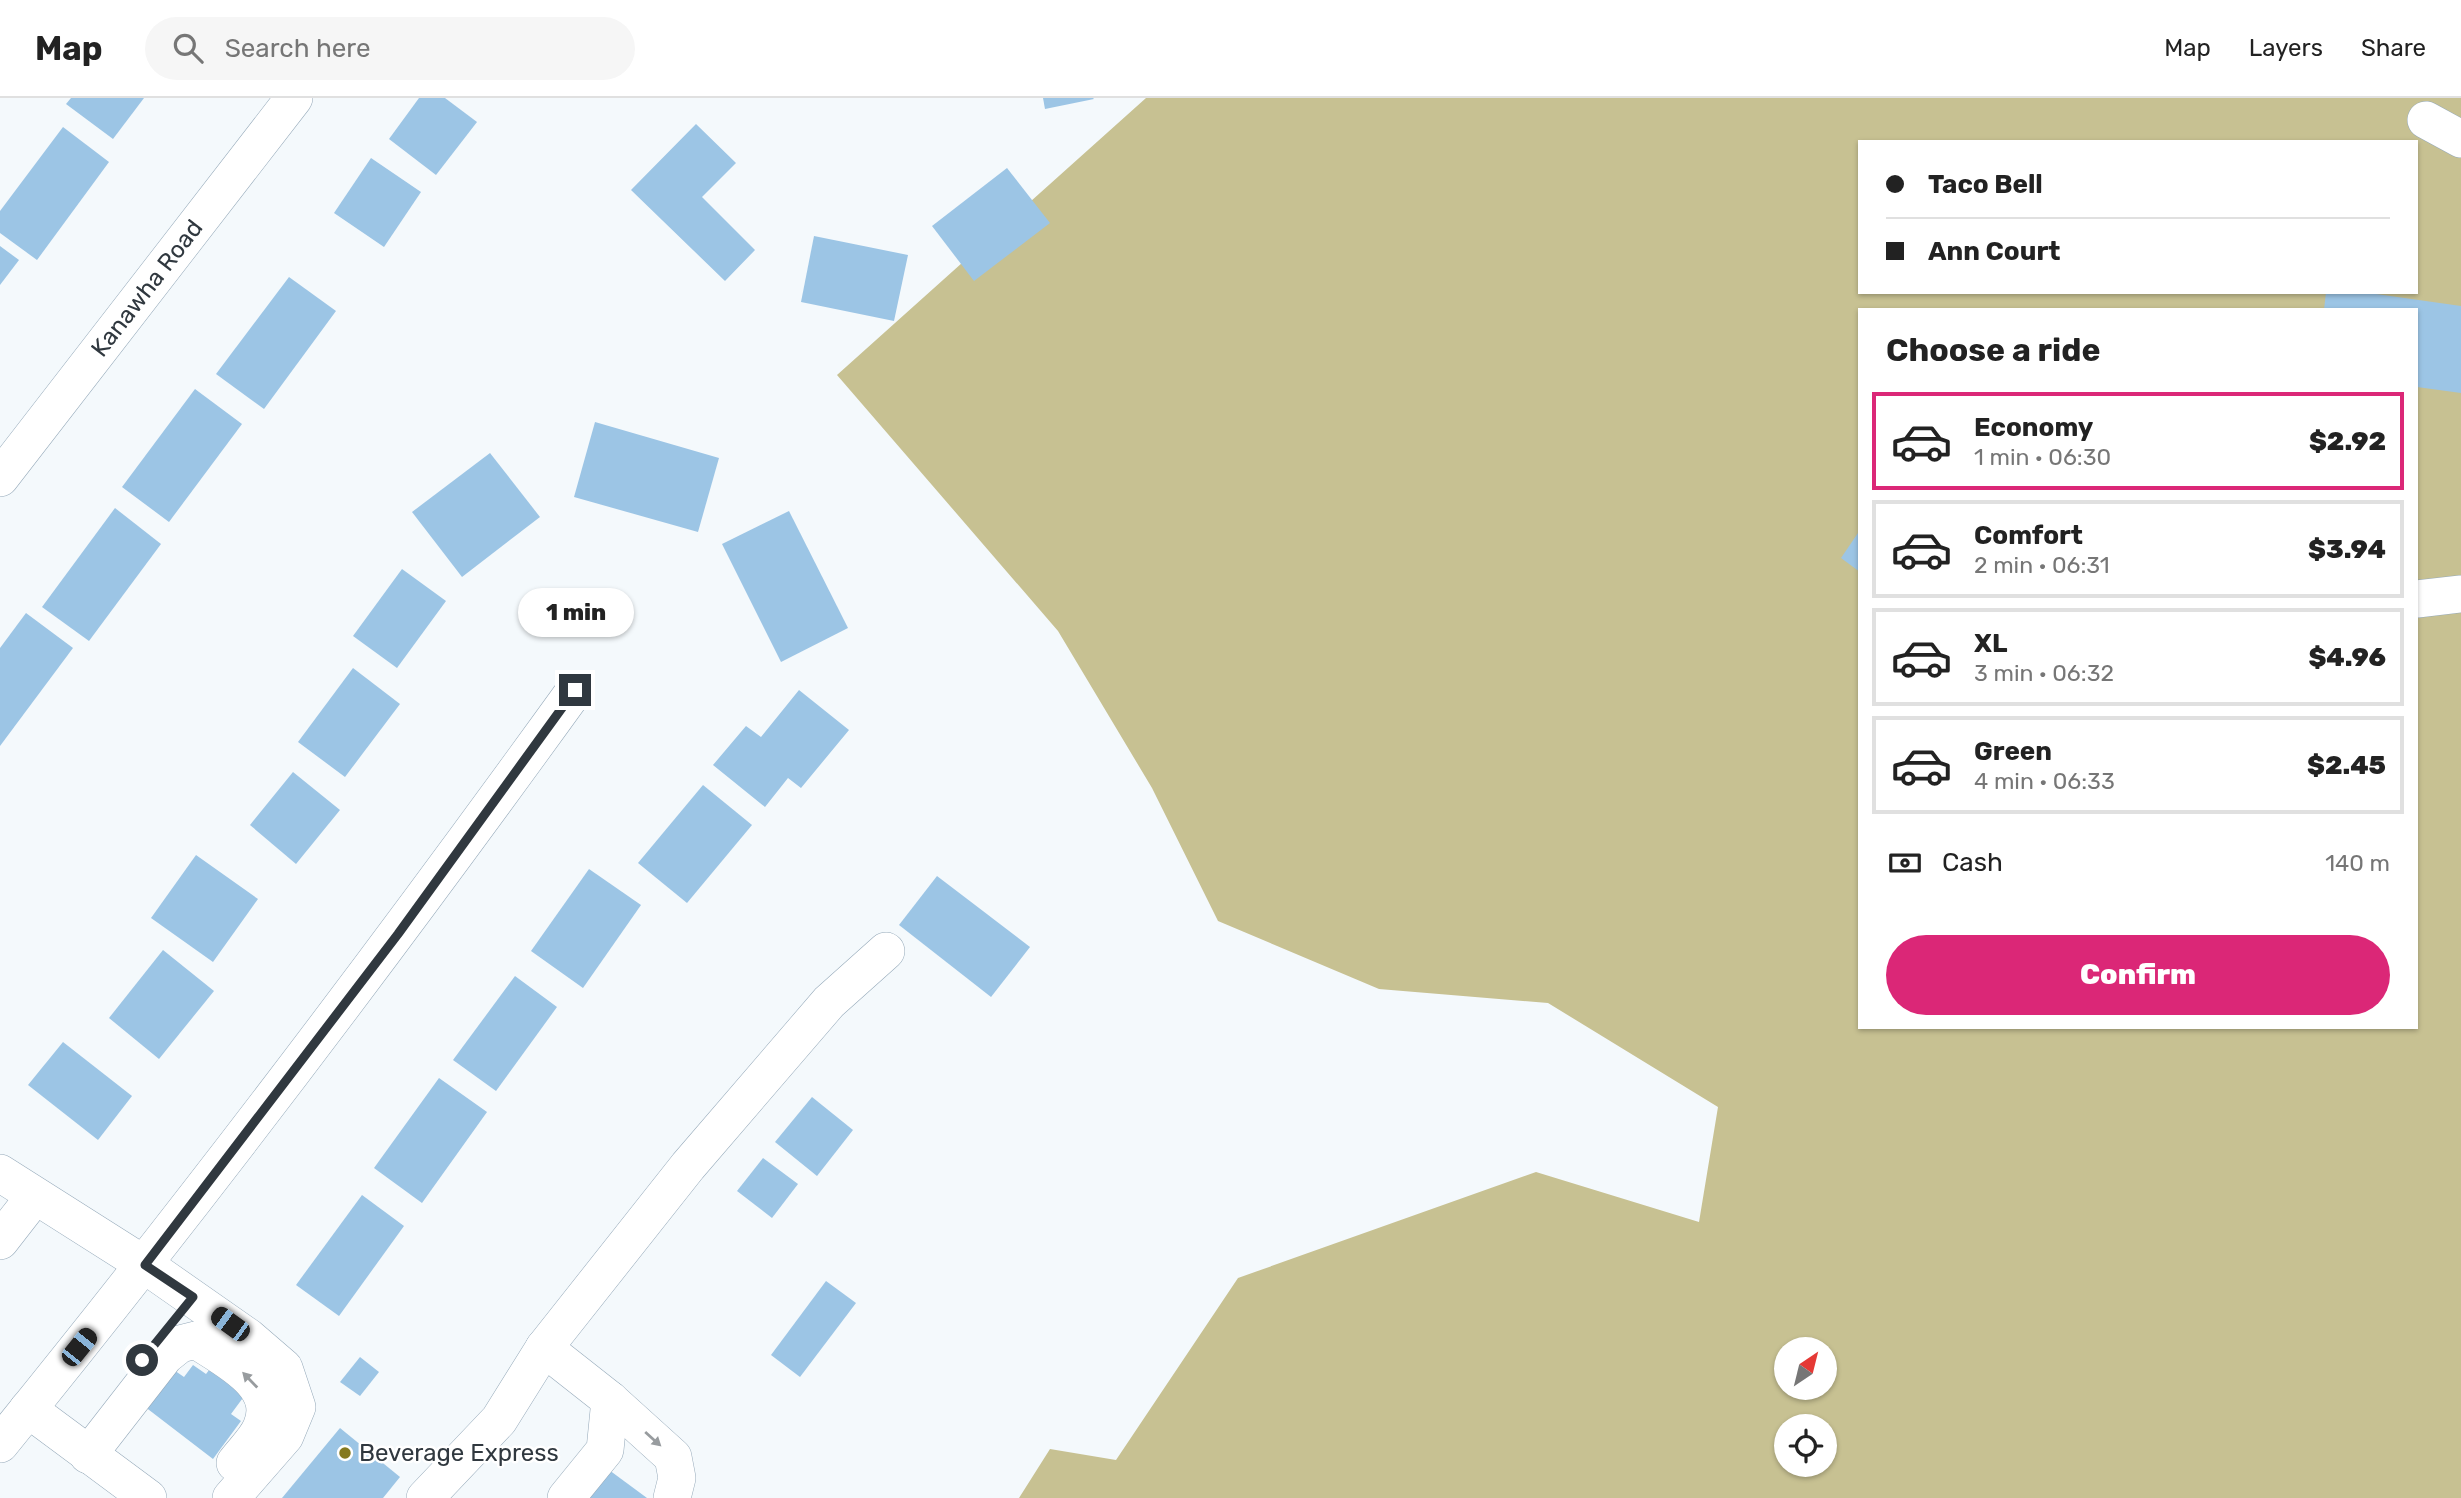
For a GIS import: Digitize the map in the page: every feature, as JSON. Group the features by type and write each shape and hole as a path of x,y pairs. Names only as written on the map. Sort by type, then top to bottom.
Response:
{"street":[{"name":"Kanawha Road","path":"0,478 294,98"},
{"path":"2426,120 2461,138"},
{"path":"2418,599 2461,594"},
{"path":"0,1444 145,1265 398,934 575,690"},
{"path":"425,1498 499,1420 544,1348 688,1166 821,1012 886,951"},
{"path":"0,1173 193,1297 248,1337 284,1368 297,1407 285,1436 231,1498"},
{"path":"0,1241 34,1196"},
{"path":"80,1449 193,1297"},
{"path":"80,1449 165,1356 180,1344 196,1340 242,1371 263,1393 267,1406 261,1429 214,1489 211,1498"},
{"path":"544,1348 610,1400 673,1457 677,1478 671,1498"},
{"path":"566,1498 605,1450 610,1400"},
{"path":"28,1409 148,1498"}],"shaded area":[{"path":"1146,98 2461,98 2461,1498 1019,1498 1050,1449 1116,1460 1238,1278 1536,1172 1699,1222 1718,1107 1548,1003 1379,989 1218,921 1152,788 1058,631 837,375"}],"building":[{"path":"71,98 144,98 113,139 66,104"},
{"path":"419,98 445,98 477,122 436,175 389,139"},
{"path":"1043,98 1093,98 1094,99 1045,109"},
{"path":"696,124 736,163 702,197 755,250 725,281 631,190"},
{"path":"63,127 109,162 37,260 0,233 0,211"},
{"path":"371,158 421,192 384,247 334,213"},
{"path":"1007,168 1050,223 974,281 932,226"},
{"path":"814,236 908,255 894,321 801,302"},
{"path":"0,246 19,260 0,285"},
{"path":"289,277 336,311 264,409 216,374"},
{"path":"2326,294 2376,294 2461,306 2461,393 2418,387 2418,308 2324,308"},
{"path":"195,389 242,424 169,522 122,487"},
{"path":"595,422 719,458 698,532 574,497"},
{"path":"490,453 540,517 462,577 412,512"},
{"path":"115,508 161,544 89,641 42,607"},
{"path":"789,511 848,628 781,662 722,544"},
{"path":"1858,533 1858,571 1841,558"},
{"path":"402,569 446,601 397,668 353,636"},
{"path":"26,613 73,648 0,746 0,648"},
{"path":"353,668 400,704 345,777 298,742"},
{"path":"799,690 849,730 801,788 788,778 765,807 713,765 746,726 761,737"},
{"path":"293,772 340,810 296,864 250,825"},
{"path":"703,785 752,825 687,903 638,863"},
{"path":"196,855 258,899 213,962 151,918"},
{"path":"589,869 641,905 583,988 531,951"},
{"path":"937,876 1030,947 991,997 899,925"},
{"path":"163,950 214,991 159,1059 109,1018"},
{"path":"515,976 557,1007 496,1091 453,1060"},
{"path":"63,1042 132,1096 98,1140 28,1085"},
{"path":"439,1078 487,1112 422,1203 374,1168"},
{"path":"812,1097 853,1130 817,1176 775,1142"},
{"path":"763,1158 798,1184 772,1218 737,1191"},
{"path":"362,1195 404,1226 339,1316 296,1285"},
{"path":"826,1281 856,1303 800,1377 771,1355"},
{"path":"360,1357 379,1372 360,1396 340,1382"},
{"path":"193,1365 206,1374 213,1365 248,1391 231,1414 241,1421 213,1459 140,1403 168,1366 184,1377"},
{"name":"Beverage Express","path":"340,1428 400,1477 383,1498 282,1498"},
{"path":"605,1467 647,1498 582,1498"}],"place":[{"name":"Beverage Express","path":"345,1453"}],"route":[{"path":"142,1360 193,1297 145,1265 398,934 575,690"}]}
